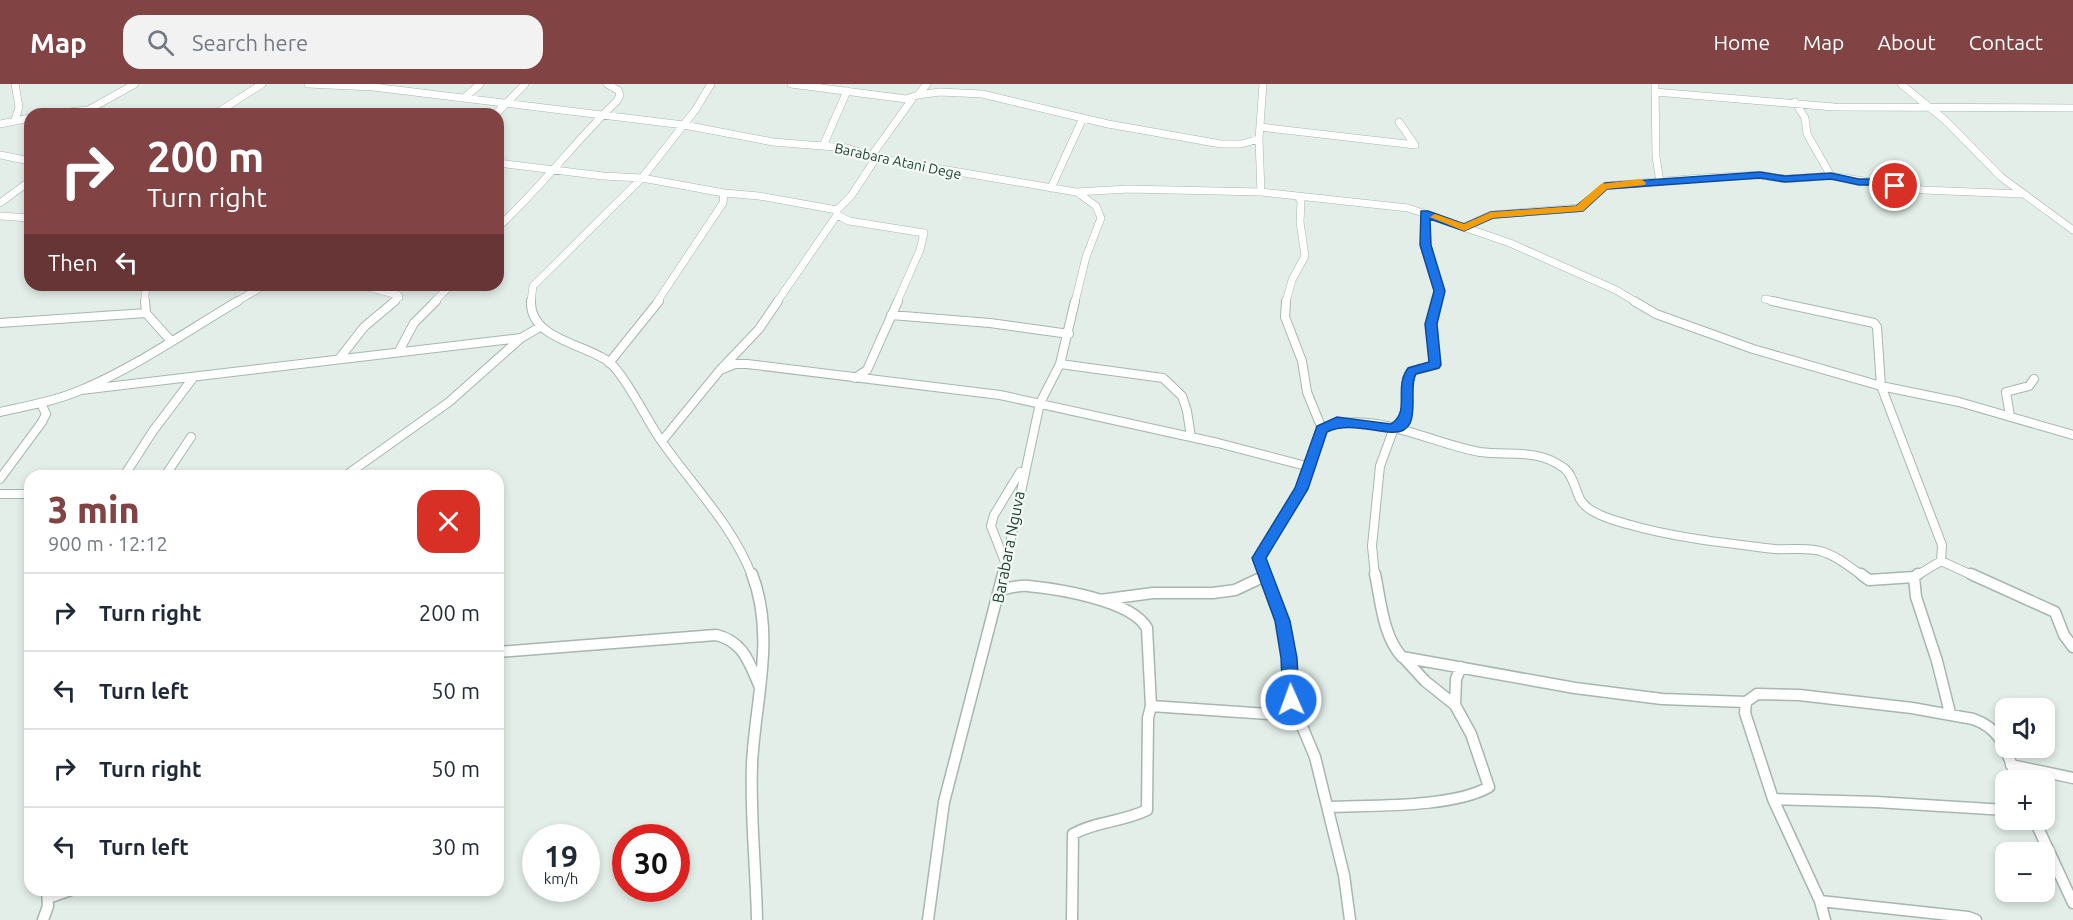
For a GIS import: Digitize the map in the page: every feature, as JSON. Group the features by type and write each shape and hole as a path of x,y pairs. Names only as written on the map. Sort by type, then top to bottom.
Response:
{"street":[{"path":"15,84 20,104 19,114 15,120"},
{"path":"92,108 135,84"},
{"path":"224,108 262,84"},
{"name":"Barabara Atani Dege","path":"308,84 373,87 684,125 773,142 848,148 874,157 1076,192 1160,189 1261,192 1408,208 1510,243 1592,278 1656,314 1753,349 1881,386 1959,402 2073,435"},
{"path":"464,98 480,84"},
{"path":"502,108 525,84"},
{"path":"504,221 521,206 600,116 617,101 620,95 618,90 607,84"},
{"path":"711,84 684,125 651,163 642,178 533,286 531,308 540,327 609,363 623,378 662,441 706,498 748,564 760,597 765,621 766,656 759,685 752,762 752,824 757,920"},
{"path":"791,84 899,99 952,89 972,90 1008,96 1083,118 1208,142 1242,144 1259,139"},
{"path":"856,92 860,84"},
{"path":"662,441 720,370 759,329 837,212 851,196 874,157 915,97 927,84"},
{"path":"1261,192 1259,139 1263,84"},
{"path":"1901,84 1929,107 1994,171 2073,230"},
{"path":"1660,182 1656,157 1655,88 1752,100 1834,106 2073,108"},
{"path":"823,146 847,91"},
{"path":"1795,102 1805,118 1808,134 1831,176"},
{"path":"1051,188 1083,118"},
{"path":"0,124 24,119"},
{"path":"1260,127 1415,145 1399,122"},
{"path":"0,154 24,160"},
{"path":"504,164 603,176 642,178 724,193 759,196 837,212 849,221 924,233 920,250 867,370 855,379"},
{"path":"1464,227 1491,215 1579,208 1605,186 1760,175 1785,179 1831,176 1912,189 2022,194"},
{"path":"0,202 24,186"},
{"path":"0,195 24,190"},
{"name":"Barabara Nguva","path":"928,920 944,802 1000,590 1024,469 1040,403 1060,364 1086,257 1101,218 1100,211 1093,202 1076,192"},
{"path":"609,363 667,290 693,246 723,203 724,193"},
{"path":"1298,197 1301,201 1300,222 1305,256 1292,280 1285,305 1285,317 1302,361 1307,392 1322,429 1301,489 1259,558 1282,621 1289,658 1291,700 1296,717 1315,757 1344,875 1350,920"},
{"path":"1328,807 1452,799 1486,791 1489,787 1468,723 1455,705 1425,681 1395,649 1388,633 1375,575 1372,546 1380,466 1394,428 1403,422 1408,411 1407,379 1412,371 1435,365 1431,324 1440,291 1425,245 1424,214"},
{"path":"0,216 24,218"},
{"path":"146,291 146,313 170,340"},
{"path":"0,412 41,404 81,390 255,291"},
{"path":"339,359 364,327 399,297 383,291"},
{"path":"399,351 414,323 445,291"},
{"path":"1322,429 1337,422 1394,428 1481,452 1521,452 1548,459 1569,473 1581,502 1588,509 1626,525 1679,536 1778,549 1818,550 1834,556 1869,580 1914,577 1941,561 1942,545 1881,386 1877,327 1874,323 1765,299"},
{"path":"0,323 146,313"},
{"path":"891,315 990,323 1069,334"},
{"path":"353,470 449,402 521,338 540,327"},
{"path":"81,390 521,338"},
{"path":"720,370 735,364 747,364 1000,395 1191,437 1310,467"},
{"path":"1060,364 1163,378 1173,384 1188,406 1191,437"},
{"path":"867,370 871,381"},
{"path":"128,470 153,431 193,378"},
{"path":"2010,416 2006,392 2009,389 2029,386 2034,379"},
{"path":"0,479 42,422 46,414 41,404"},
{"path":"169,470 191,438"},
{"path":"1005,563 991,526 994,515 1024,469"},
{"path":"0,494 24,494"},
{"path":"1941,561 2055,612 2064,635 2073,647"},
{"path":"1098,601 1153,593 1213,593 1235,590 1265,576"},
{"path":"1914,577 1916,597 1937,661 1950,713"},
{"path":"1000,590 1028,586 1098,601 1129,610 1142,619 1147,628 1151,706 1148,718 1147,810 1116,822 1084,826 1073,834 1072,920"},
{"path":"504,652 716,635 730,638 747,658 759,685"},
{"path":"1402,657 1575,688 1662,699 1746,702"},
{"path":"1455,705 1456,679 1461,667"},
{"path":"1825,920 1820,901 1773,799 1745,713 1746,702 1755,694 1784,694 1950,713 1980,720 1990,725 1998,736 2013,770"},
{"path":"1151,706 1296,717"},
{"path":"2011,765 2073,778"},
{"path":"1773,799 1995,809"},
{"path":"2039,830 2073,903"},
{"path":"43,920 47,896"},
{"path":"1820,901 1976,920"}],"slow traffic":[{"path":"1435,217 1464,227 1491,215 1579,208 1605,186 1641,183"}],"route":[{"path":"1291,700 1289,658 1282,621 1259,558 1301,489 1322,429 1337,422 1394,428 1403,422 1408,411 1407,379 1412,371 1435,365 1431,324 1440,291 1425,245 1424,214 1464,227 1491,215 1579,208 1596,192 1605,186 1614,184 1701,178 1760,175 1785,179 1831,176 1895,186"}]}
